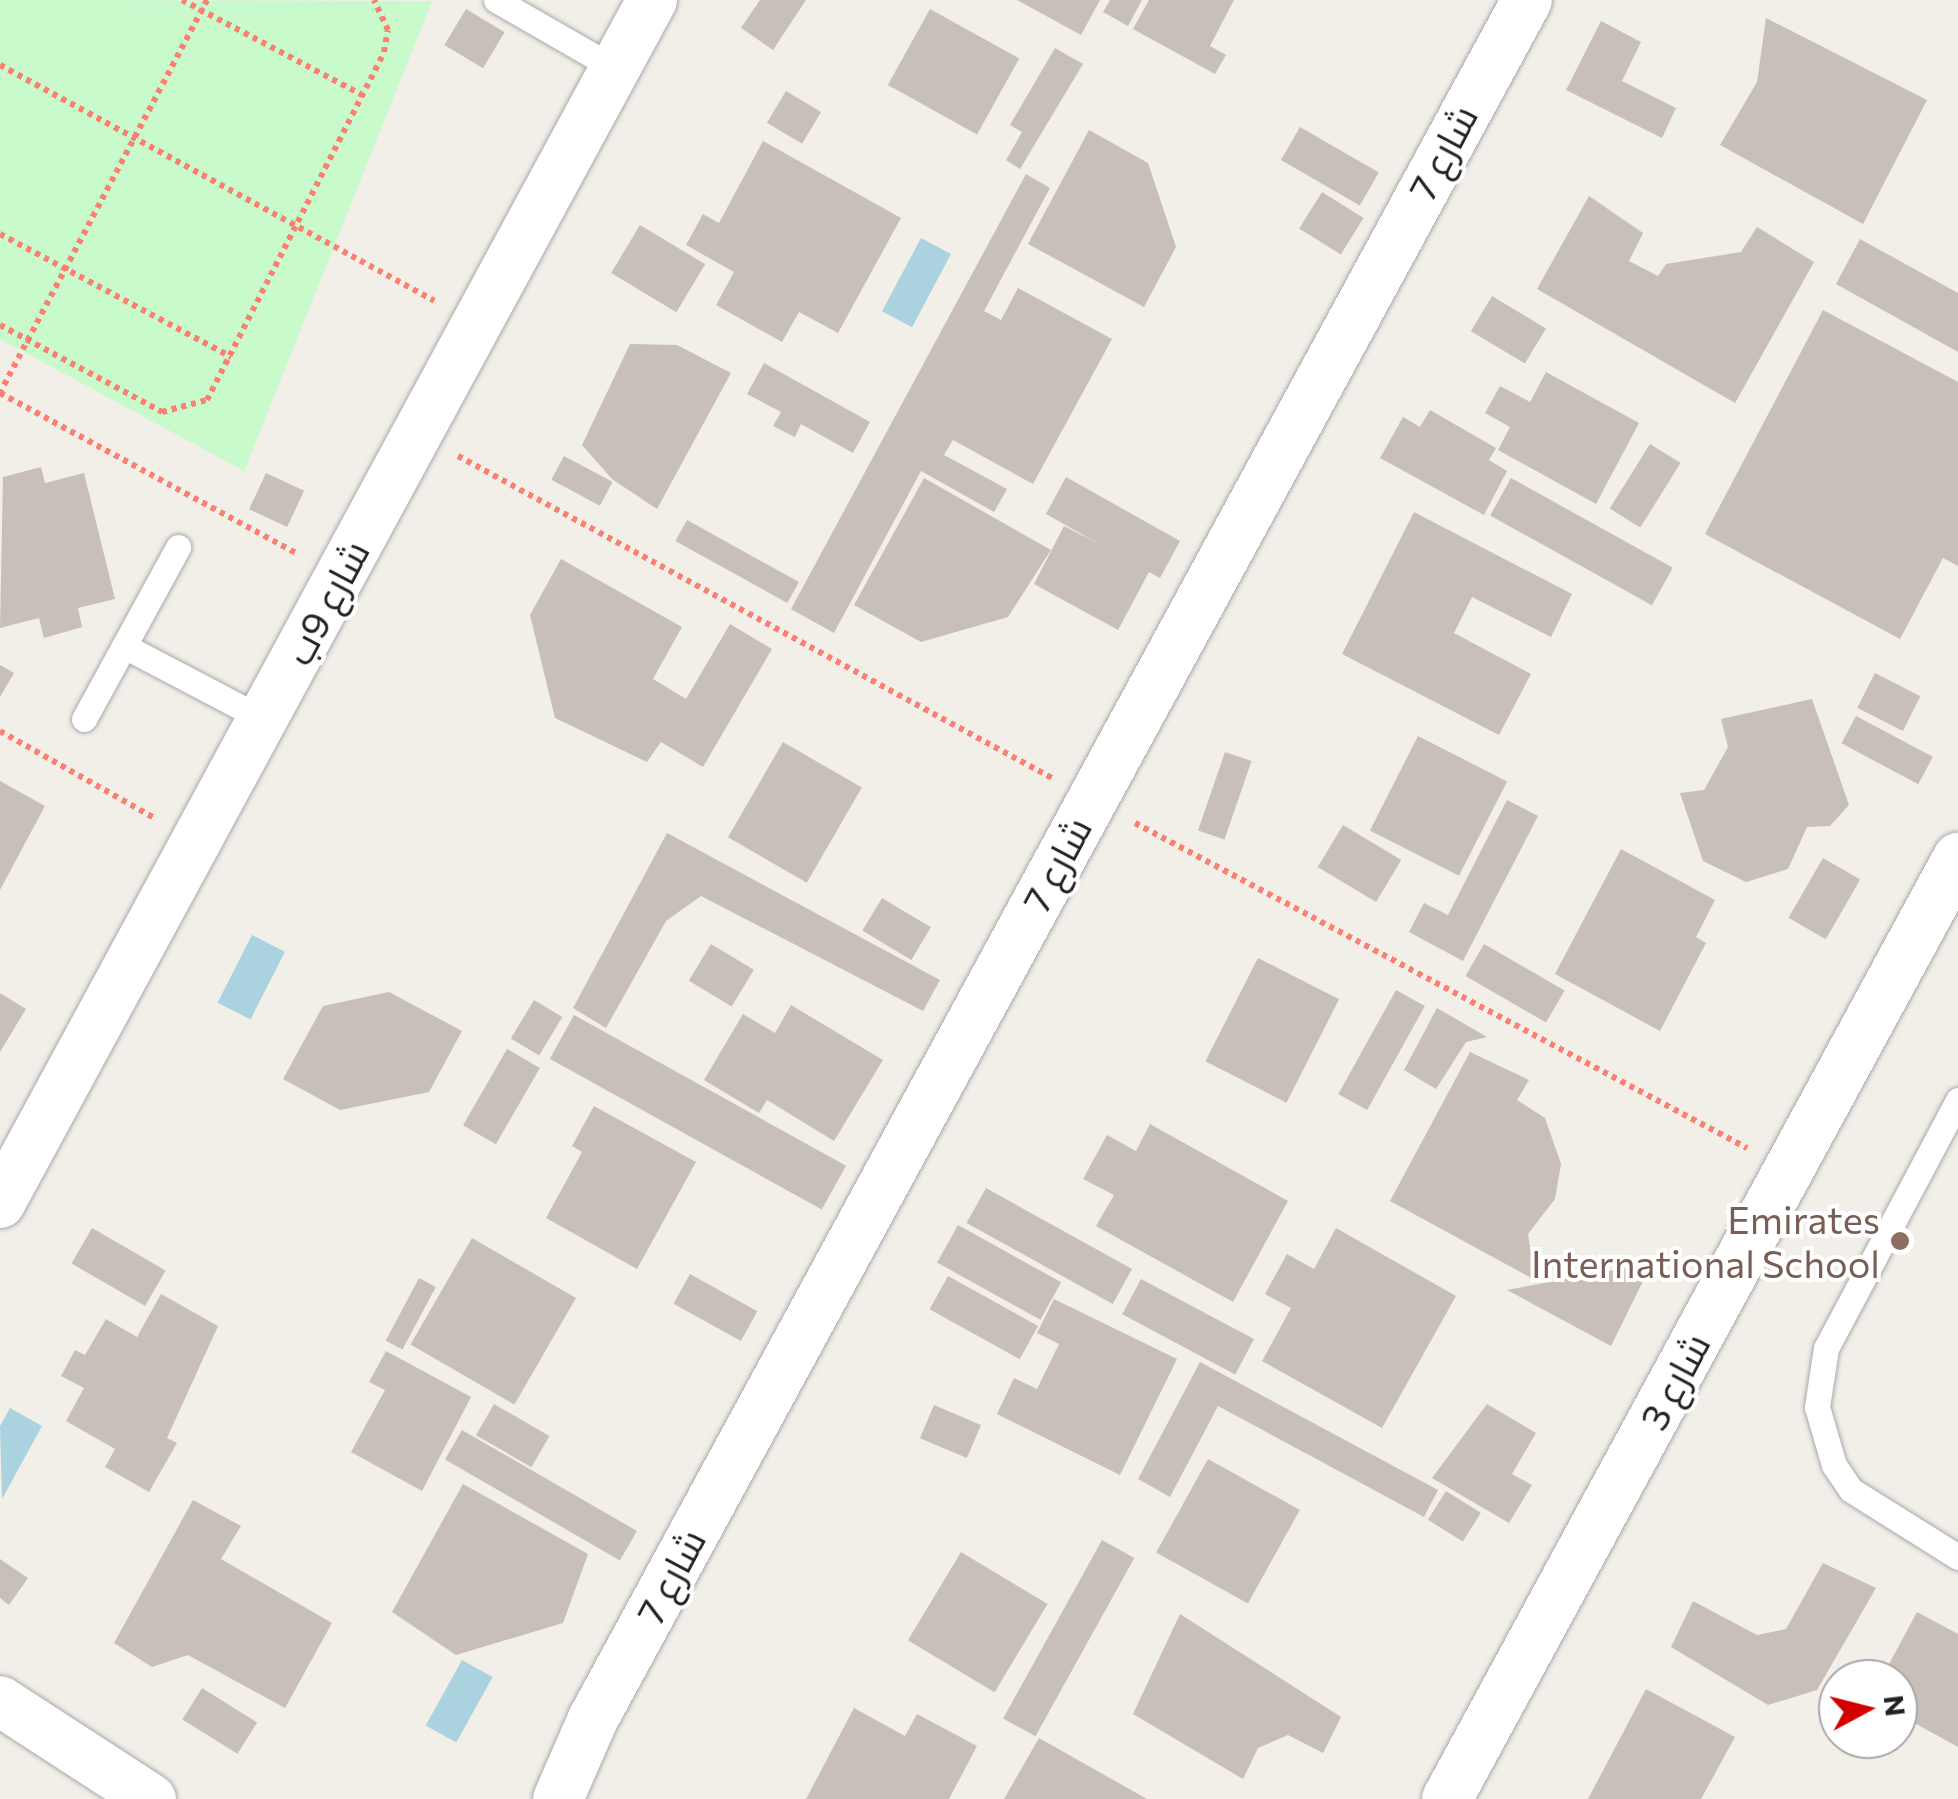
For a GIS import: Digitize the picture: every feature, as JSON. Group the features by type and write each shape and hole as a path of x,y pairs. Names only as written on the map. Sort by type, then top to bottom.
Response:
{"street":[{"name":"شارع 9ب","path":"0,1204 652,0"},
{"name":"شارع 7","path":"558,1799 592,1719 1523,3"},
{"name":"شارع 3","path":"1447,1799 1958,858"},
{"path":"0,1701 151,1799"},
{"name":"شارع 7","path":"533,1799 592,1719"}],"lane":[{"path":"496,0 616,69"},
{"path":"84,719 178,547"},
{"path":"124,646 262,720"},
{"path":"1958,1100 1826,1348 1818,1408 1834,1465 1851,1490 1958,1557"}],"path":[{"path":"182,0 363,95"},
{"path":"207,0 0,393 340,577"},
{"path":"0,325 162,412 206,400 363,95 388,30 374,0"},
{"path":"0,65 476,325"},
{"path":"0,234 231,357"},
{"path":"0,731 196,841"}],"green space":[{"path":"0,0 432,1 244,471 0,339"}],"water":[{"path":"921,238 951,254 912,327 882,311"},
{"path":"252,935 285,952 250,1020 217,1003"},
{"path":"10,1408 42,1426 2,1499 0,1426"},
{"path":"462,1660 493,1677 456,1743 426,1726"}],"building":[{"path":"760,0 806,0 773,50 741,28"},
{"path":"1017,0 1100,0 1081,35"},
{"path":"1110,0 1142,0 1128,26 1103,12"},
{"path":"1149,0 1234,0 1210,46 1226,55 1215,74 1133,29"},
{"path":"466,9 505,32 483,68 444,45"},
{"path":"930,9 1019,58 977,135 888,85"},
{"path":"1766,18 1927,100 1863,224 1720,145 1757,82"},
{"path":"1601,21 1641,42 1622,81 1676,108 1662,138 1566,90"},
{"path":"1055,48 1083,64 1020,169 1006,160 1022,132 1010,125"},
{"path":"786,91 821,112 802,144 767,123"},
{"path":"1300,127 1379,172 1360,205 1281,160"},
{"path":"1089,130 1148,163 1176,247 1144,307 1028,244"},
{"path":"763,141 901,218 838,333 799,312 782,342 716,305 734,272 686,245 703,214 719,223"},
{"path":"1026,174 1050,188 984,311 1001,320 1018,288 1112,339 1033,484 953,440 944,455 1007,489 994,512 921,471 834,633 791,609"},
{"path":"1322,192 1364,218 1341,254 1299,228"},
{"path":"1589,196 1643,233 1629,261 1658,276 1666,264 1741,252 1757,227 1814,262 1735,403 1537,289"},
{"path":"640,225 705,264 676,312 611,273"},
{"path":"1860,239 1958,293 1958,352 1836,284"},
{"path":"1492,296 1546,328 1525,364 1471,331"},
{"path":"1823,310 1958,382 1958,566 1943,558 1900,639 1705,534"},
{"path":"630,344 677,345 731,373 657,509 612,479 582,445"},
{"path":"764,363 870,422 853,453 801,424 795,437 773,426 781,412 747,394"},
{"path":"1546,372 1639,423 1596,504 1498,450 1510,427 1485,413 1500,386 1530,402"},
{"path":"1430,410 1496,448 1489,460 1507,471 1484,515 1380,458 1403,417 1420,427"},
{"path":"1650,444 1681,463 1640,528 1610,508"},
{"path":"564,456 613,482 600,506 551,480"},
{"path":"41,467 45,483 84,473 115,599 78,608 82,627 44,638 39,618 0,628 3,477"},
{"path":"266,473 304,491 287,527 249,509"},
{"path":"1066,477 1180,541 1160,578 1149,572 1118,630 1034,584 1064,526 1099,544 1046,514"},
{"path":"924,478 1051,550 1008,617 921,642 854,605"},
{"path":"1511,478 1673,568 1652,605 1490,516"},
{"path":"1414,512 1572,594 1551,637 1472,597 1454,633 1531,674 1499,735 1342,654"},
{"path":"687,520 799,582 787,603 675,541"},
{"path":"561,559 682,627 653,679 686,699 730,624 772,649 703,767 661,742 647,762 555,718 530,615"},
{"path":"0,665 14,673 0,697"},
{"path":"1875,673 1920,696 1903,731 1857,708"},
{"path":"1812,699 1849,805 1830,826 1807,827 1788,869 1746,882 1703,861 1680,793 1704,790 1728,747 1721,719"},
{"path":"1856,716 1933,757 1918,784 1841,743"},
{"path":"1418,736 1507,781 1459,876 1370,830"},
{"path":"783,742 862,788 807,883 728,837"},
{"path":"1225,752 1251,761 1224,840 1198,830"},
{"path":"0,781 45,806 0,890"},
{"path":"1507,800 1538,816 1463,961 1409,932 1424,903 1448,915"},
{"path":"1343,825 1401,860 1376,902 1318,867"},
{"path":"667,833 940,980 923,1011 701,896 666,921 606,1028 573,1008"},
{"path":"1621,849 1715,900 1696,937 1706,943 1660,1031 1555,974"},
{"path":"1823,858 1860,880 1826,939 1788,918"},
{"path":"882,898 931,927 911,960 862,931"},
{"path":"711,944 754,970 732,1007 689,981"},
{"path":"1484,944 1565,990 1546,1023 1466,976"},
{"path":"1258,958 1339,999 1286,1103 1205,1061"},
{"path":"1396,990 1425,1006 1367,1110 1338,1094"},
{"path":"389,992 462,1031 429,1092 340,1110 283,1079 323,1006"},
{"path":"0,993 26,1009 0,1052"},
{"path":"534,1000 562,1017 539,1056 511,1039"},
{"path":"791,1005 883,1060 834,1141 767,1100 759,1113 704,1080 743,1014 775,1033"},
{"path":"1437,1008 1487,1037 1466,1042 1436,1089 1404,1070"},
{"path":"574,1015 846,1166 822,1210 550,1059"},
{"path":"507,1049 540,1068 496,1144 463,1125"},
{"path":"1470,1052 1529,1080 1517,1100 1545,1118 1561,1164 1555,1199 1528,1234 1535,1280 1390,1201"},
{"path":"594,1106 696,1162 637,1269 546,1218 582,1152 572,1146"},
{"path":"1150,1124 1288,1201 1233,1302 1096,1226 1114,1195 1083,1179 1107,1135 1136,1151"},
{"path":"986,1188 1132,1269 1113,1304 967,1223"},
{"path":"958,1225 1061,1282 1040,1320 937,1263"},
{"path":"92,1228 166,1270 145,1306 72,1264"},
{"path":"1336,1228 1456,1296 1382,1428 1262,1361 1291,1308 1265,1294 1287,1254 1314,1269"},
{"path":"472,1238 576,1298 514,1405 410,1345"},
{"path":"1652,1263 1611,1346 1507,1290"},
{"path":"690,1274 757,1311 741,1341 674,1304"},
{"path":"948,1276 1038,1326 1020,1359 930,1309"},
{"path":"419,1278 436,1287 402,1350 386,1341"},
{"path":"1141,1279 1254,1339 1235,1374 1122,1314"},
{"path":"161,1294 218,1326 167,1438 177,1443 149,1492 105,1467 115,1449 66,1421 84,1388 61,1376 75,1350 85,1355 106,1319 137,1337"},
{"path":"1054,1299 1177,1359 1120,1475 997,1414 1014,1378 1037,1389 1059,1344 1037,1333"},
{"path":"386,1351 471,1397 422,1491 351,1452 385,1390 369,1382"},
{"path":"1200,1362 1438,1490 1424,1517 1218,1406 1170,1497 1138,1479"},
{"path":"494,1404 549,1436 531,1467 476,1435"},
{"path":"1487,1404 1536,1433 1512,1474 1532,1485 1509,1523 1432,1478"},
{"path":"934,1405 981,1425 967,1458 920,1438"},
{"path":"462,1430 637,1531 620,1560 445,1459"},
{"path":"1208,1459 1300,1510 1248,1603 1156,1553"},
{"path":"463,1484 588,1554 563,1623 456,1655 392,1612"},
{"path":"1446,1491 1481,1513 1463,1542 1428,1520"},
{"path":"193,1500 241,1526 221,1559 332,1623 285,1708 188,1655 152,1667 114,1643"},
{"path":"1102,1540 1134,1558 1035,1736 1003,1718"},
{"path":"961,1552 1048,1604 995,1692 908,1640"},
{"path":"0,1559 28,1578 9,1605 0,1598"},
{"path":"1823,1563 1876,1588 1835,1659 1818,1659 1817,1690 1768,1705 1671,1647 1693,1601 1757,1635 1786,1629"},
{"path":"1917,1612 1958,1634 1958,1747 1918,1725 1918,1659 1892,1659"},
{"path":"1180,1614 1341,1717 1323,1753 1288,1735 1258,1748 1243,1779 1133,1714"},
{"path":"202,1688 257,1722 238,1754 182,1719"},
{"path":"1646,1689 1735,1737 1701,1799 1588,1799"},
{"path":"854,1708 905,1736 917,1714 977,1746 949,1799 806,1799"},
{"path":"1039,1738 1147,1799 1004,1799"}],"place":[{"name":"Emirates International School","path":"1900,1241"}]}
